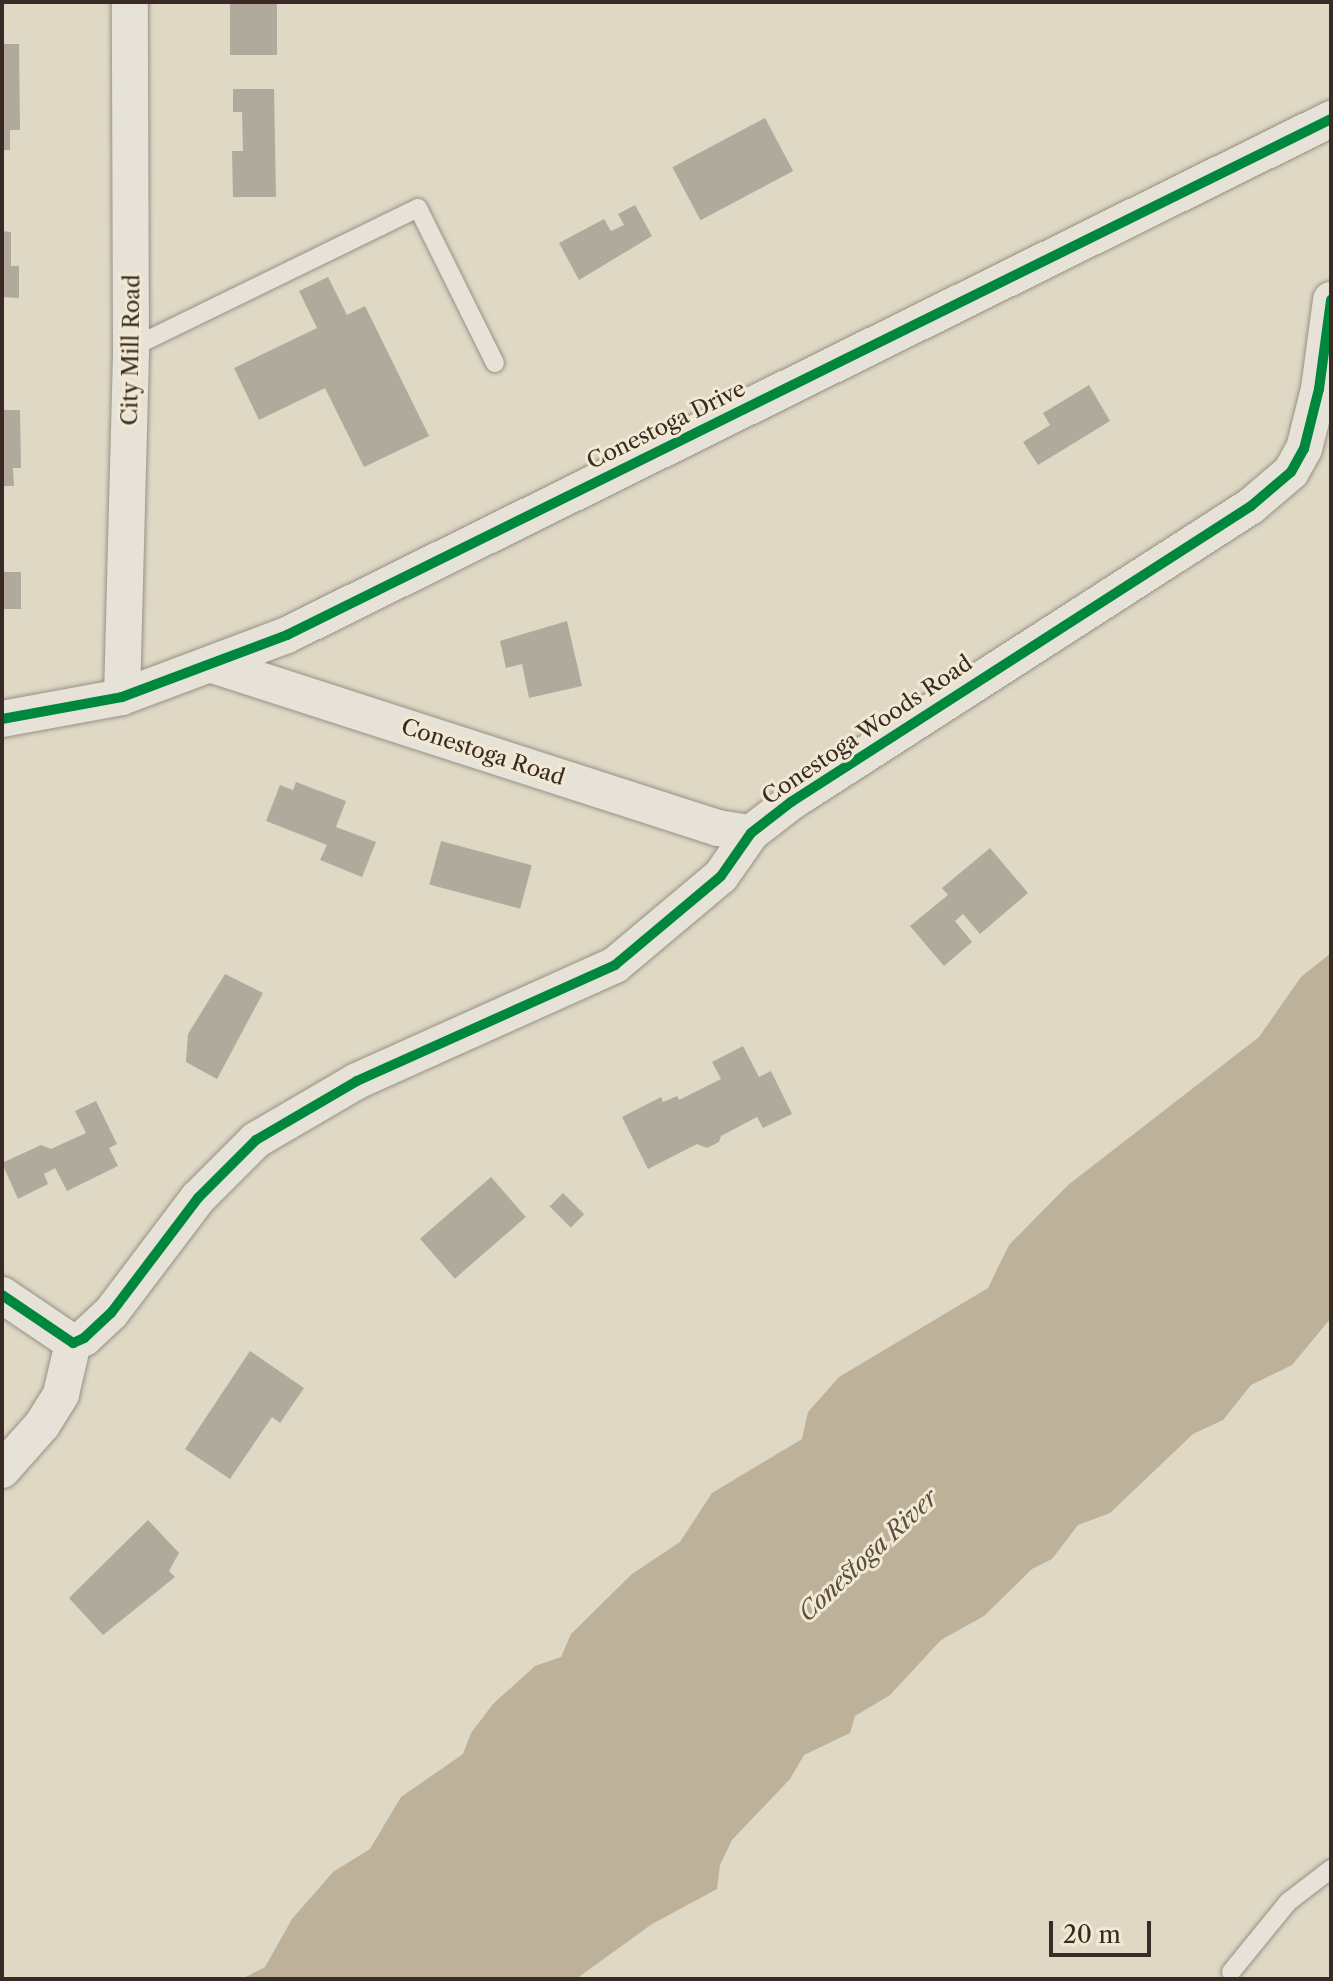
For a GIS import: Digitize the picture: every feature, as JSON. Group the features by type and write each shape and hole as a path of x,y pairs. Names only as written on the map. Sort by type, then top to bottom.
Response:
{"street":[{"name":"City Mill Road","path":"122,697 131,348 130,2"},
{"name":"Conestoga Drive","path":"2,719 122,697 216,666 1331,119"},
{"name":"Conestoga Woods Road","path":"73,1343 111,1313 198,1198 256,1140 357,1081 615,965 721,876 751,833 914,721 1229,522 1291,472 1304,449 1319,389 1331,300"},
{"name":"Conestoga Road","path":"216,666 718,828 751,833"},
{"path":"2,1295 73,1343 61,1394 42,1425 2,1470"}],"lane":[{"path":"131,348 418,208 495,363"},
{"path":"1231,1972 1288,1902 1331,1869"}],"water":[{"name":"Conestoga River","path":"1331,953 1331,1318 1292,1365 1251,1385 1223,1420 1193,1434 1110,1513 1078,1525 1052,1559 1032,1569 984,1616 941,1640 890,1695 855,1716 850,1733 804,1755 790,1779 732,1840 720,1865 717,1889 652,1924 576,1979 242,1979 265,1967 292,1919 333,1872 370,1849 401,1797 463,1754 471,1733 493,1704 535,1666 561,1657 571,1634 632,1574 680,1542 712,1493 802,1439 808,1412 839,1377 988,1288 1009,1245 1068,1185 1259,1037 1301,977"}],"building":[{"path":"230,2 277,2 277,55 230,55"},
{"path":"2,44 19,44 20,130 10,130 10,150 2,150"},
{"path":"233,89 274,89 276,197 233,197 232,151 243,151 242,112 233,112"},
{"path":"765,118 793,171 700,220 672,167"},
{"path":"635,205 652,236 579,280 559,243 604,219 611,231 624,225 618,214"},
{"path":"2,231 11,232 11,266 19,266 19,298 2,297"},
{"path":"328,277 347,315 365,306 429,436 364,467 325,388 259,420 234,368 317,328 299,291"},
{"path":"1089,385 1110,421 1038,465 1023,442 1050,425 1043,413"},
{"path":"2,410 20,410 21,468 13,468 14,486 2,486"},
{"path":"2,572 21,572 21,609 2,609"},
{"path":"567,621 582,686 529,698 522,664 506,668 500,641"},
{"path":"296,782 346,801 336,827 376,842 362,877 320,860 327,845 266,821 280,785 293,790"},
{"path":"441,841 532,865 520,909 429,884"},
{"path":"990,848 1028,893 980,934 963,914 955,921 972,942 944,966 910,926 948,895 942,888"},
{"path":"225,974 263,993 217,1079 186,1062 188,1034"},
{"path":"743,1046 759,1077 771,1071 792,1114 763,1128 757,1117 721,1136 719,1142 707,1148 697,1144 648,1169 622,1117 661,1097 663,1102 677,1096 679,1100 721,1079 712,1062"},
{"path":"96,1101 117,1144 109,1148 118,1166 67,1191 55,1168 44,1174 48,1184 18,1199 2,1163 41,1145 51,1149 86,1133 75,1111"},
{"path":"491,1177 526,1217 455,1279 420,1239"},
{"path":"563,1193 584,1214 571,1228 550,1206"},
{"path":"250,1351 304,1388 280,1423 272,1417 230,1479 185,1449"},
{"path":"148,1520 179,1553 169,1571 175,1577 103,1635 69,1598"}],"cycle path":[{"path":"2,719 122,697 287,635 1331,119"},
{"path":"2,1295 73,1343 84,1338 111,1313 198,1198 256,1140 357,1081 615,965 721,876 751,833 791,802 1251,506 1291,472 1304,449 1319,389 1331,300"}]}
